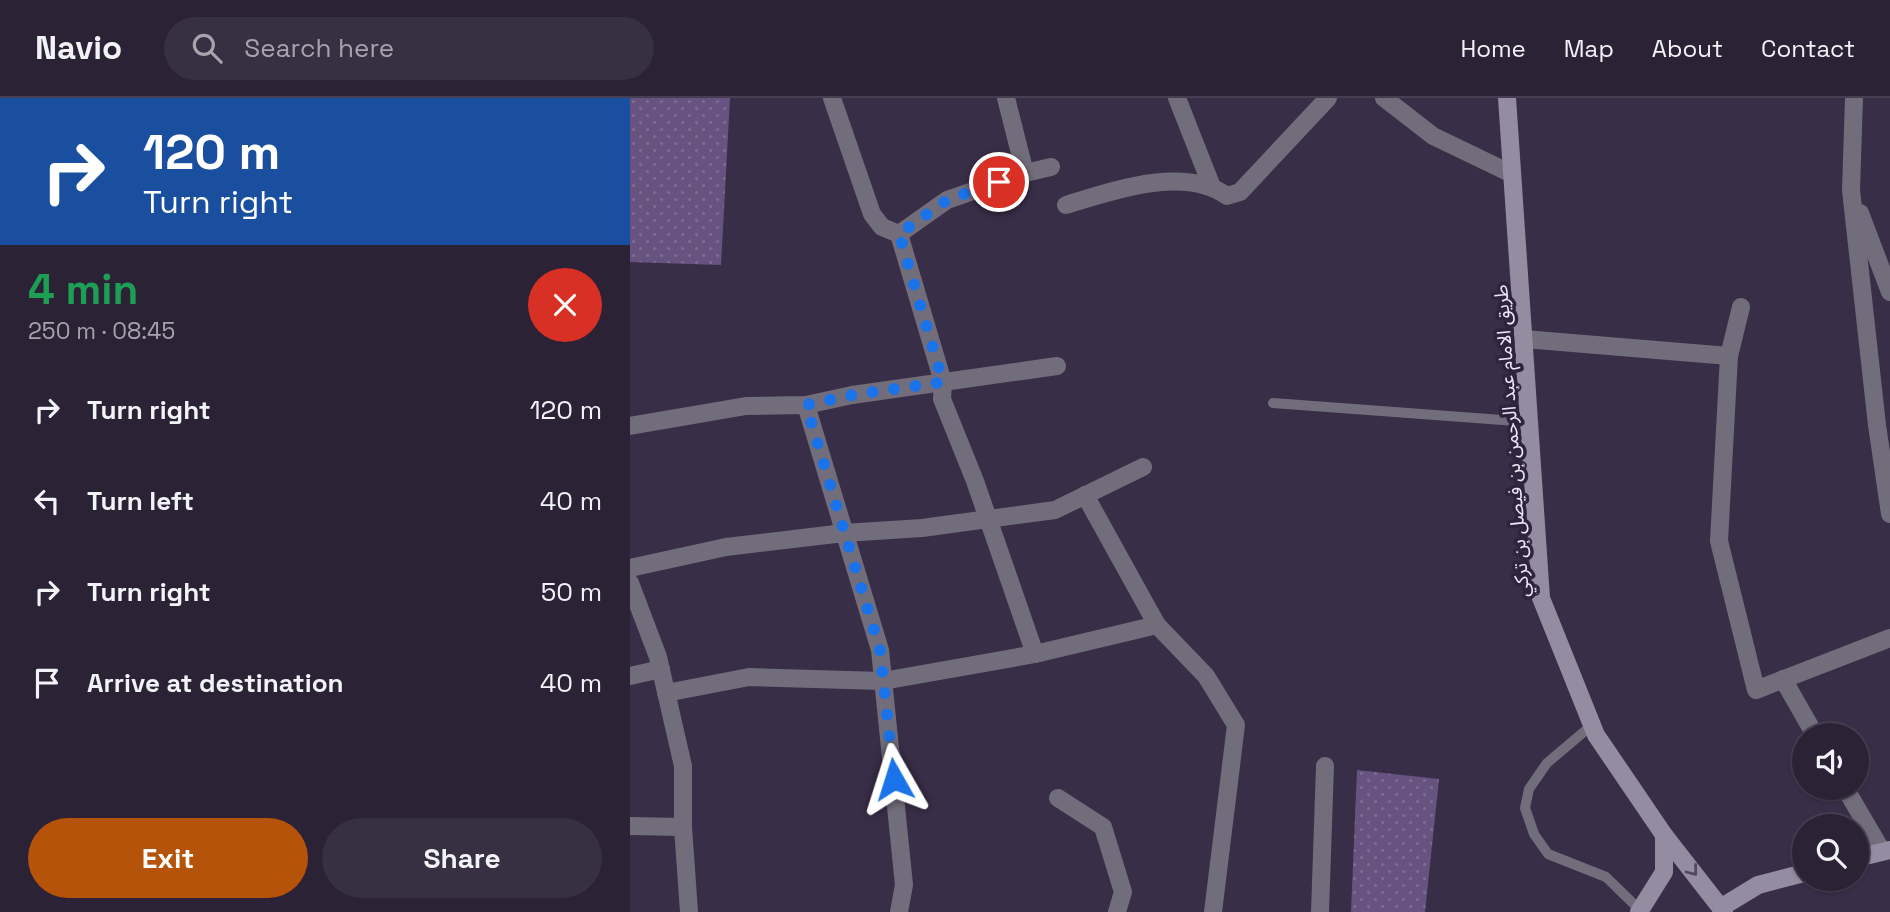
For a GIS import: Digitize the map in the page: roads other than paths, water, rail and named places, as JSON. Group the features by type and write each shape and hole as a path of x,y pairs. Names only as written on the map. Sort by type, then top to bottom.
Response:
{"street":[{"path":"831,98 872,214 882,227 899,234"},
{"path":"1006,98 1025,173"},
{"path":"1177,98 1212,187"},
{"path":"1066,205 1123,188 1179,181 1212,187 1227,196 1240,192 1328,98"},
{"path":"1384,98 1433,136 1512,174"},
{"name":"طريق الامام عبد الرحمن بن فيصل بن تركي","path":"1507,98 1541,598 1596,735 1664,835 1723,910"},
{"path":"1854,98 1851,190 1877,425 1890,514"},
{"path":"899,234 947,200 1025,173 1051,167"},
{"path":"1851,190 1890,292"},
{"path":"899,234 943,382 942,399 989,520 1035,654"},
{"path":"1741,307 1729,356 1719,541 1755,690 1890,638"},
{"path":"1524,339 1729,356"},
{"path":"630,426 746,406 806,405 852,395 1057,366"},
{"path":"806,405 880,650 904,885 899,912"},
{"path":"630,568 726,547 844,533 922,528 1055,510 1143,467"},
{"path":"1085,495 1157,625 1206,676 1236,725 1213,912"},
{"path":"630,583 661,669 683,766 683,827 689,912"},
{"path":"666,693 749,677 883,681 1035,654 1157,625"},
{"path":"630,676 661,669"},
{"path":"1783,679 1808,723"},
{"path":"1320,912 1325,766"},
{"path":"1058,798 1103,827 1123,892 1117,912"},
{"path":"1853,800 1886,850 1869,855"},
{"path":"630,826 683,827"},
{"path":"1639,911 1664,872 1664,835"},
{"path":"1723,910 1758,885 1792,876"}],"lane":[{"path":"1273,403 1530,422"},
{"path":"1592,725 1546,763 1529,789 1525,808 1534,834 1548,855 1606,877 1639,911"}]}
